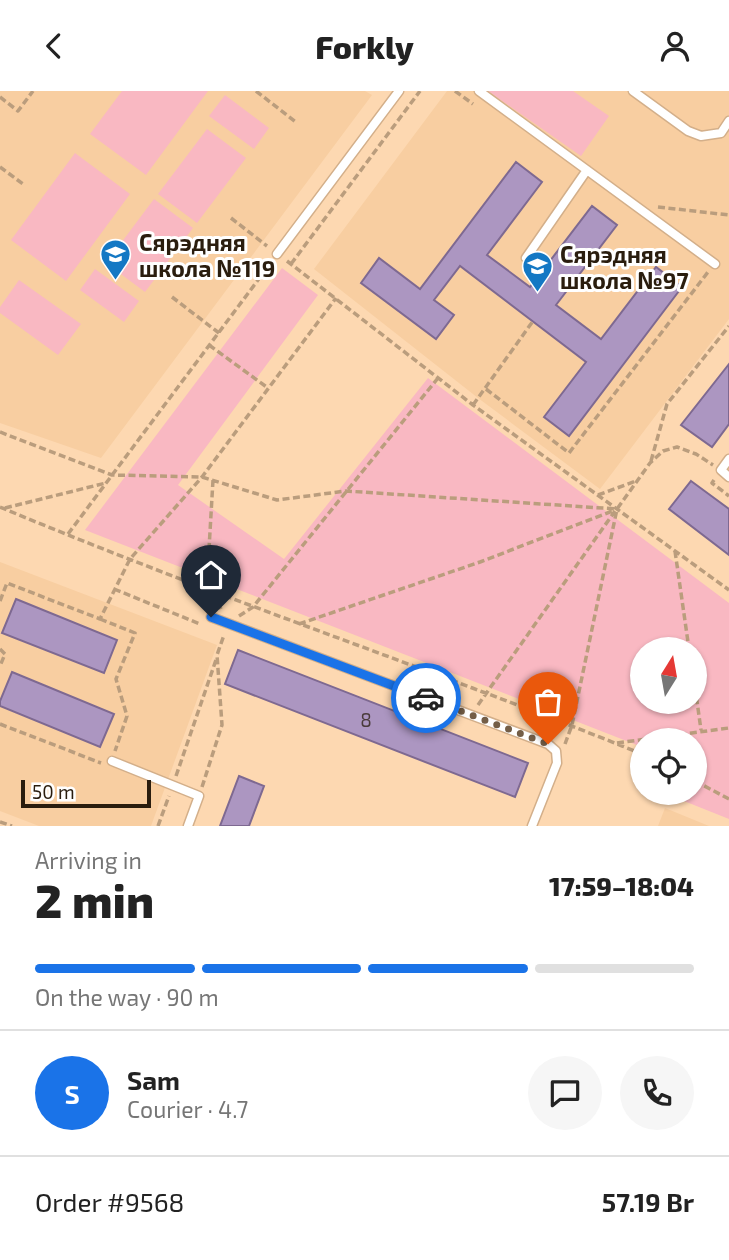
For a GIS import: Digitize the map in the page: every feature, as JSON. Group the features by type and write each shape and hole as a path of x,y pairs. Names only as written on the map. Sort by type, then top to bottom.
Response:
{"lane":[{"path":"277,254 399,91"},
{"path":"479,91 715,264"},
{"path":"633,91 688,131 701,137 721,133 729,121"},
{"path":"526,258 587,170"},
{"path":"729,459 720,470 729,477"},
{"path":"211,617 548,744 556,751 557,763 532,826"},
{"path":"112,761 200,796 187,826"}],"path":[{"path":"0,97 18,111 33,91"},
{"path":"256,91 297,123"},
{"path":"291,264 420,91"},
{"path":"0,167 23,184"},
{"path":"634,205 729,215"},
{"path":"231,218 473,405 729,590"},
{"path":"68,534 277,254"},
{"path":"486,389 569,453 715,264"},
{"path":"172,297 219,333"},
{"path":"100,619 130,559 202,477 336,298"},
{"path":"473,405 533,321"},
{"path":"650,463 667,404 729,326"},
{"path":"209,345 268,388"},
{"path":"253,607 438,378"},
{"path":"0,432 112,475 202,477 277,500 346,491 617,509"},
{"path":"472,715 650,463 663,451 677,447 696,454 720,470"},
{"path":"213,480 209,549 213,592 228,623"},
{"path":"598,495 638,480"},
{"path":"2,508 106,483"},
{"path":"2,508 213,592 630,749"},
{"path":"299,624 480,562 617,509"},
{"path":"557,763 572,726 617,509"},
{"path":"674,551 687,637"},
{"path":"0,601 7,583 135,633 116,679 127,716 112,761 102,764 0,724"},
{"path":"114,589 200,624"},
{"path":"158,826 225,634"},
{"path":"0,649 5,654 0,666"},
{"path":"200,796 222,725 217,655"},
{"path":"707,730 729,728"},
{"path":"615,743 630,741"},
{"path":"707,787 729,799"},
{"path":"0,822 12,826"}],"shaded area":[{"name":"Сярэдняя школа №119","path":"0,91 365,91 372,95 101,458 0,423"},
{"path":"122,91 208,91 146,175 90,134"},
{"name":"Сярэдняя школа №97","path":"447,91 729,91 729,319 600,489 478,398 314,269"},
{"path":"488,91 573,91 609,116 581,156"},
{"path":"225,95 269,128 254,149 209,116"},
{"path":"207,129 246,158 197,223 158,194"},
{"path":"75,153 130,194 66,281 11,240"},
{"path":"154,199 193,228 145,292 106,263"},
{"path":"282,268 318,295 178,485 284,559 428,378 729,603 729,819 694,805 707,805 707,728 630,728 630,742 85,530"},
{"path":"95,269 139,301 124,322 80,290"},
{"path":"19,280 81,324 58,355 0,313 0,307"},
{"path":"0,562 217,645 151,826 39,826 0,811"},
{"path":"665,808 709,826 658,826"}],"building":[{"path":"516,162 542,182 487,255 530,287 592,206 617,225 556,305 601,339 656,267 682,287 569,436 544,417 586,362 460,266 434,300 454,315 436,339 361,283 379,258 420,289"},
{"path":"729,364 729,424 712,447 681,425"},
{"path":"691,481 729,509 729,555 669,509"},
{"path":"16,599 117,640 104,673 2,633"},
{"path":"238,650 528,763 515,797 225,684"},
{"path":"12,672 114,714 100,747 0,706"},
{"path":"239,776 264,786 249,826 220,826"}],"way so far":[{"path":"426,698 548,744"}],"place":[{"name":"Сярэдняя школа №119","path":"116,282"},
{"name":"Сярэдняя школа №97","path":"537,294"}],"route":[{"path":"211,617 426,698"}]}
